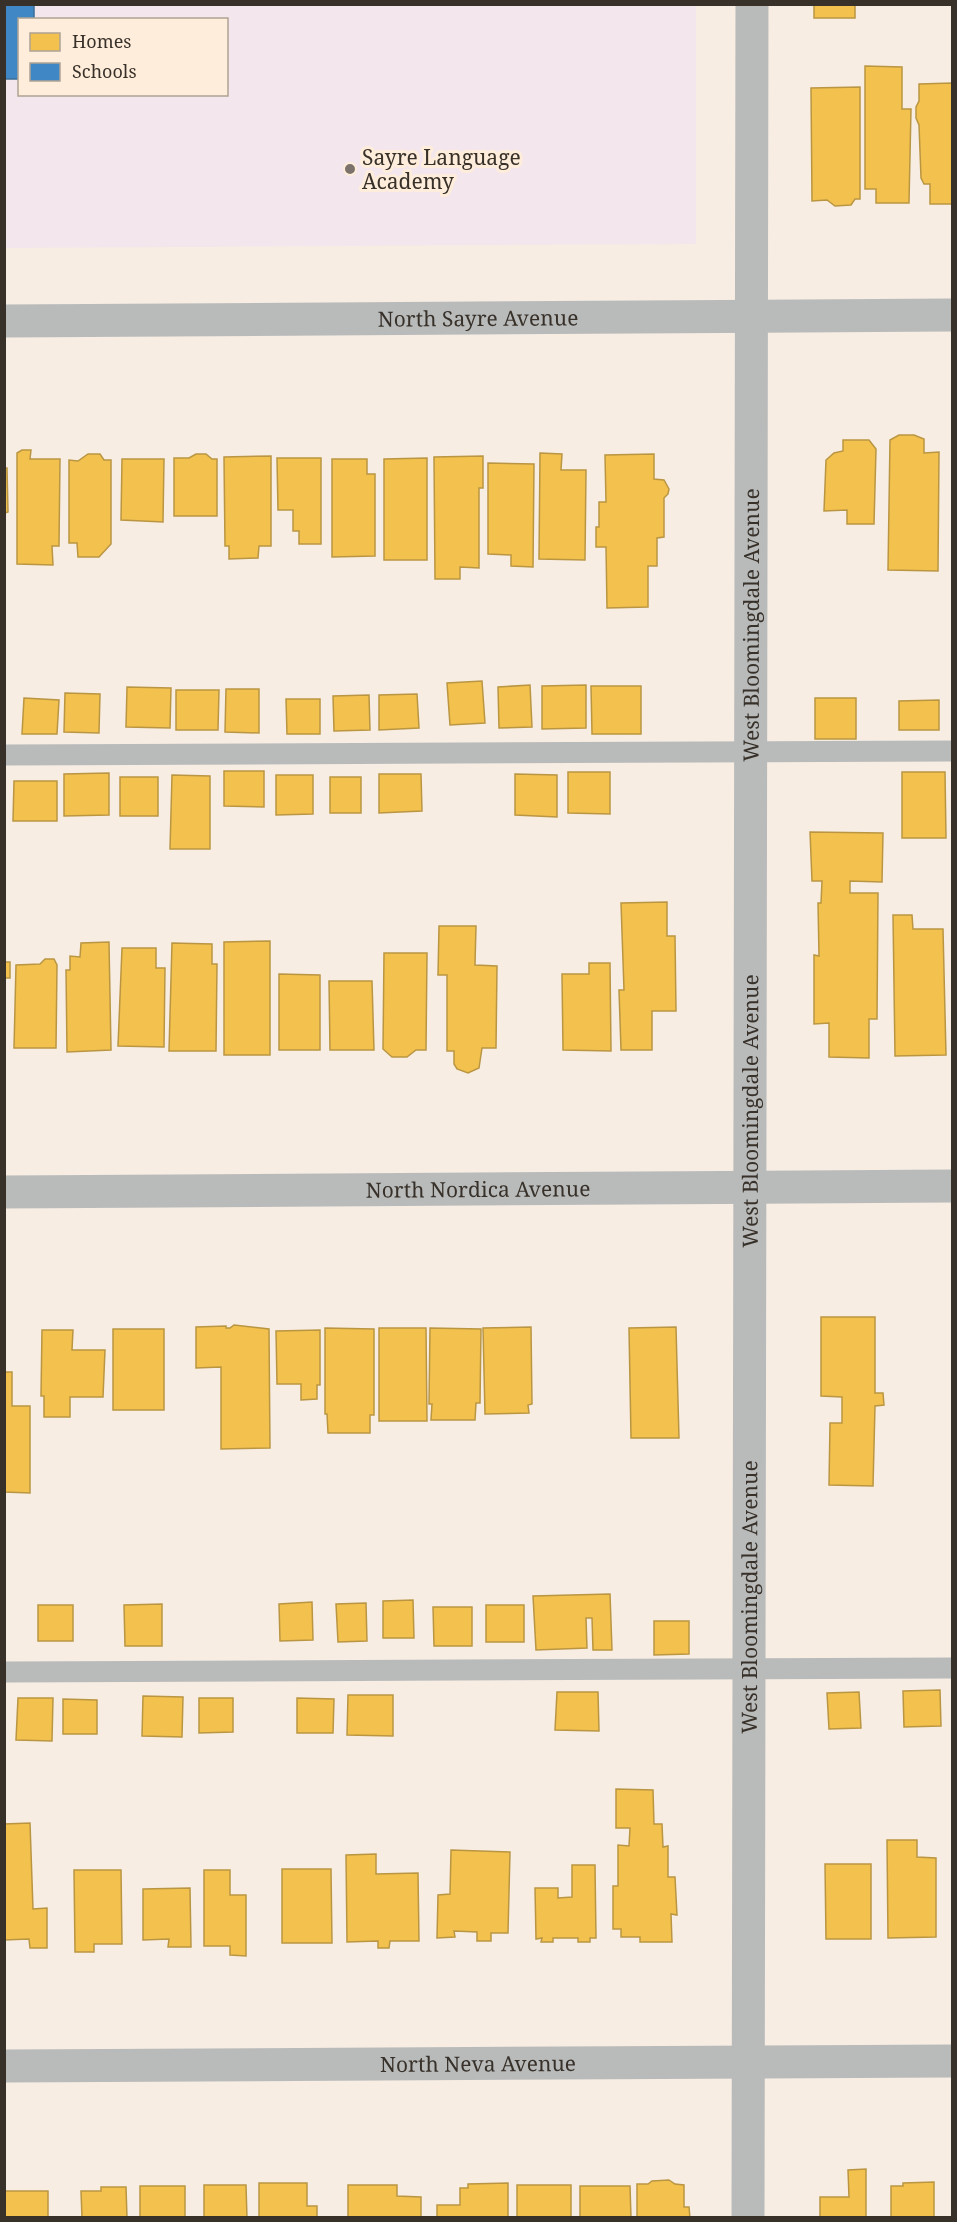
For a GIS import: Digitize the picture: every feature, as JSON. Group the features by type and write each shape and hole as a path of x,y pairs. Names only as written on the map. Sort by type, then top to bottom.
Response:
{"street":[{"name":"West Bloomingdale Avenue","path":"748,2217 752,4"},
{"name":"North Sayre Avenue","path":"4,321 952,315"},
{"name":"North Nordica Avenue","path":"4,1192 952,1186"},
{"name":"North Neva Avenue","path":"4,2066 952,2061"}],"lane":[{"path":"4,755 952,751"},
{"path":"4,1672 952,1668"}],"shaded area":[{"name":"Sayre Language Academy","path":"4,5 696,5 696,244 5,248"}],"building: Homes":[{"path":"814,4 855,4 855,18 814,18"},
{"path":"865,66 902,67 902,109 911,109 909,203 876,203 876,189 865,189"},
{"path":"952,83 952,204 930,204 930,184 924,184 921,178 919,125 916,118 919,84"},
{"path":"860,87 860,199 855,199 851,205 835,206 827,200 812,201 811,88"},
{"path":"899,435 914,435 924,439 924,453 939,452 938,571 888,570 890,440"},
{"path":"843,440 869,440 876,449 874,524 847,524 847,510 824,511 826,460 834,453 843,451"},
{"path":"22,450 31,450 30,459 60,459 59,546 52,546 53,565 17,564 17,453"},
{"path":"540,453 562,454 561,470 586,470 585,560 539,559"},
{"path":"88,454 100,454 104,460 111,460 111,544 99,557 78,557 77,543 69,543 69,460 78,461"},
{"path":"196,454 206,454 212,459 217,459 217,516 174,516 174,458 189,458"},
{"path":"654,454 654,479 664,480 669,489 664,498 664,537 657,538 657,566 648,566 648,607 607,608 606,547 596,547 599,502 606,502 605,455"},
{"path":"271,456 271,546 259,546 258,558 229,559 229,546 225,546 224,457"},
{"path":"483,456 483,488 479,488 479,568 460,567 460,579 435,579 434,457"},
{"path":"277,458 321,458 321,544 299,544 299,531 293,531 293,510 278,510"},
{"path":"427,458 427,560 384,560 384,459"},
{"path":"122,459 164,459 163,522 121,520"},
{"path":"332,459 367,459 367,474 375,474 375,556 332,557"},
{"path":"488,463 534,464 533,567 511,566 511,555 488,554"},
{"path":"4,468 7,468 8,512 5,513 4,536"},
{"path":"482,681 485,723 450,725 447,683"},
{"path":"530,685 532,727 499,728 498,687"},
{"path":"586,685 586,728 542,729 542,686"},
{"path":"591,686 641,686 641,734 592,734"},
{"path":"127,687 171,688 170,728 126,727"},
{"path":"226,689 259,689 259,733 225,732"},
{"path":"176,690 219,690 218,730 176,730"},
{"path":"65,693 100,694 99,733 64,732"},
{"path":"417,694 419,728 379,730 379,695"},
{"path":"369,695 370,730 334,731 333,696"},
{"path":"24,698 59,700 57,734 22,734"},
{"path":"815,698 856,698 856,739 815,739"},
{"path":"286,699 320,699 320,734 287,734"},
{"path":"939,700 939,730 899,730 899,701"},
{"path":"224,771 264,771 264,807 224,806"},
{"path":"568,772 610,772 610,814 568,813"},
{"path":"902,772 945,772 946,838 902,838"},
{"path":"109,773 109,815 64,816 64,774"},
{"path":"379,774 421,774 422,811 379,813"},
{"path":"515,774 557,775 557,817 515,815"},
{"path":"172,775 210,776 210,849 170,849"},
{"path":"276,775 313,775 313,814 276,815"},
{"path":"120,777 158,777 158,816 120,816"},
{"path":"330,777 361,777 361,813 330,813"},
{"path":"14,781 57,781 57,821 13,821"},
{"path":"810,832 883,833 882,882 850,881 850,893 878,893 877,1019 869,1019 869,1058 829,1057 829,1023 814,1024 814,955 819,956 818,903 821,903 822,881 812,881"},
{"path":"667,902 667,936 675,936 676,1011 652,1011 652,1050 621,1050 619,990 624,990 621,903"},
{"path":"893,915 912,915 913,929 943,929 946,1055 895,1056"},
{"path":"439,926 476,926 475,965 497,966 496,1048 482,1048 479,1068 468,1073 457,1069 454,1064 454,1051 447,1051 447,975 438,975"},
{"path":"270,941 270,1055 224,1055 224,942"},
{"path":"109,942 111,1050 67,1052 66,970 70,970 70,956 80,957 81,943"},
{"path":"172,943 212,944 212,964 217,964 216,1051 169,1051"},
{"path":"122,948 156,948 156,968 165,968 164,1047 118,1046"},
{"path":"384,953 427,953 426,1050 416,1050 407,1057 392,1057 383,1049"},
{"path":"45,959 54,959 57,965 56,1048 14,1048 16,965 40,964"},
{"path":"4,962 10,962 10,978 5,978 5,1048"},
{"path":"589,963 610,963 611,1051 563,1050 562,974 589,974"},
{"path":"279,974 320,975 320,1050 279,1050"},
{"path":"329,981 372,981 374,1050 330,1050"},
{"path":"821,1317 875,1317 875,1393 883,1393 884,1405 875,1406 873,1486 829,1485 830,1423 842,1423 842,1397 821,1396"},
{"path":"234,1325 269,1329 270,1448 221,1449 221,1367 196,1368 196,1327 226,1326 230,1328"},
{"path":"531,1327 532,1404 528,1405 529,1413 485,1414 483,1328"},
{"path":"676,1327 679,1438 631,1438 629,1328"},
{"path":"325,1328 374,1329 374,1415 370,1415 370,1433 328,1433 327,1414 325,1414"},
{"path":"379,1328 426,1328 427,1421 379,1421"},
{"path":"430,1328 481,1329 480,1403 476,1403 475,1420 431,1420 432,1404 429,1404"},
{"path":"113,1329 164,1329 164,1410 113,1410"},
{"path":"42,1330 73,1330 72,1350 105,1350 103,1397 70,1397 70,1417 44,1417 44,1396 41,1396"},
{"path":"320,1330 320,1385 317,1385 317,1399 301,1400 301,1384 277,1384 276,1331"},
{"path":"4,1372 12,1372 12,1406 30,1406 30,1493 4,1492"},
{"path":"610,1594 612,1650 593,1650 592,1618 586,1618 587,1648 536,1650 533,1596"},
{"path":"413,1600 414,1638 383,1638 383,1601"},
{"path":"312,1602 313,1640 280,1641 279,1604"},
{"path":"366,1603 367,1641 338,1642 336,1604"},
{"path":"162,1604 162,1646 125,1646 124,1605"},
{"path":"38,1605 73,1605 73,1641 38,1641"},
{"path":"486,1605 524,1605 524,1642 486,1642"},
{"path":"433,1607 472,1607 472,1646 434,1646"},
{"path":"654,1621 689,1621 689,1654 654,1655"},
{"path":"940,1690 941,1726 904,1727 903,1691"},
{"path":"557,1692 598,1692 599,1731 555,1730"},
{"path":"859,1692 861,1728 829,1729 827,1693"},
{"path":"348,1695 393,1695 393,1736 347,1735"},
{"path":"143,1696 183,1697 182,1737 142,1736"},
{"path":"18,1698 53,1698 52,1741 16,1740"},
{"path":"199,1698 233,1698 233,1732 199,1733"},
{"path":"297,1698 334,1699 333,1733 297,1733"},
{"path":"63,1699 97,1700 97,1734 63,1734"},
{"path":"616,1789 653,1790 654,1824 662,1824 663,1847 668,1846 668,1877 675,1877 677,1915 671,1914 672,1942 640,1942 640,1937 621,1937 621,1929 613,1929 613,1886 618,1886 618,1845 629,1846 630,1828 616,1828"},
{"path":"30,1823 33,1909 47,1908 47,1948 30,1948 29,1939 4,1940 4,1824"},
{"path":"887,1840 917,1840 917,1857 936,1858 936,1937 888,1938"},
{"path":"451,1850 510,1852 508,1933 491,1933 491,1941 477,1941 477,1932 454,1931 455,1937 437,1938 438,1895 450,1894"},
{"path":"376,1854 376,1874 418,1873 419,1941 390,1941 389,1948 378,1948 378,1941 347,1942 346,1855"},
{"path":"825,1864 871,1864 871,1939 826,1939"},
{"path":"572,1865 595,1865 596,1938 590,1938 590,1942 578,1942 578,1938 553,1938 553,1942 541,1942 542,1938 536,1939 535,1888 558,1888 558,1898 572,1897"},
{"path":"282,1869 331,1869 332,1943 282,1943"},
{"path":"74,1870 121,1870 122,1944 94,1944 94,1952 75,1952"},
{"path":"204,1870 230,1870 230,1895 246,1895 246,1956 230,1955 230,1946 204,1946"},
{"path":"190,1888 191,1947 168,1947 169,1939 143,1940 143,1889"},
{"path":"866,2169 866,2218 820,2218 820,2197 849,2197 848,2170"},
{"path":"669,2180 675,2184 684,2185 684,2207 689,2207 690,2218 637,2218 637,2184"},
{"path":"934,2182 934,2218 891,2218 891,2186 903,2186 903,2183"},
{"path":"259,2183 307,2183 307,2206 317,2206 317,2218 259,2218"},
{"path":"508,2183 508,2218 437,2218 437,2205 460,2205 460,2188 468,2188 468,2184"},
{"path":"204,2185 246,2185 247,2218 204,2218"},
{"path":"348,2185 397,2185 397,2196 421,2197 421,2218 348,2218"},
{"path":"517,2185 571,2185 571,2218 517,2218"},
{"path":"140,2186 185,2186 185,2218 140,2218"},
{"path":"580,2186 630,2186 631,2218 580,2218"},
{"path":"101,2187 126,2187 127,2218 82,2218 81,2191 101,2191"},
{"path":"4,2191 48,2191 48,2218 4,2218"}],"building: Schools":[{"path":"4,4 34,4 34,18 18,18 18,79 4,79"}],"place":[{"name":"Sayre Language Academy","path":"350,169"}]}
